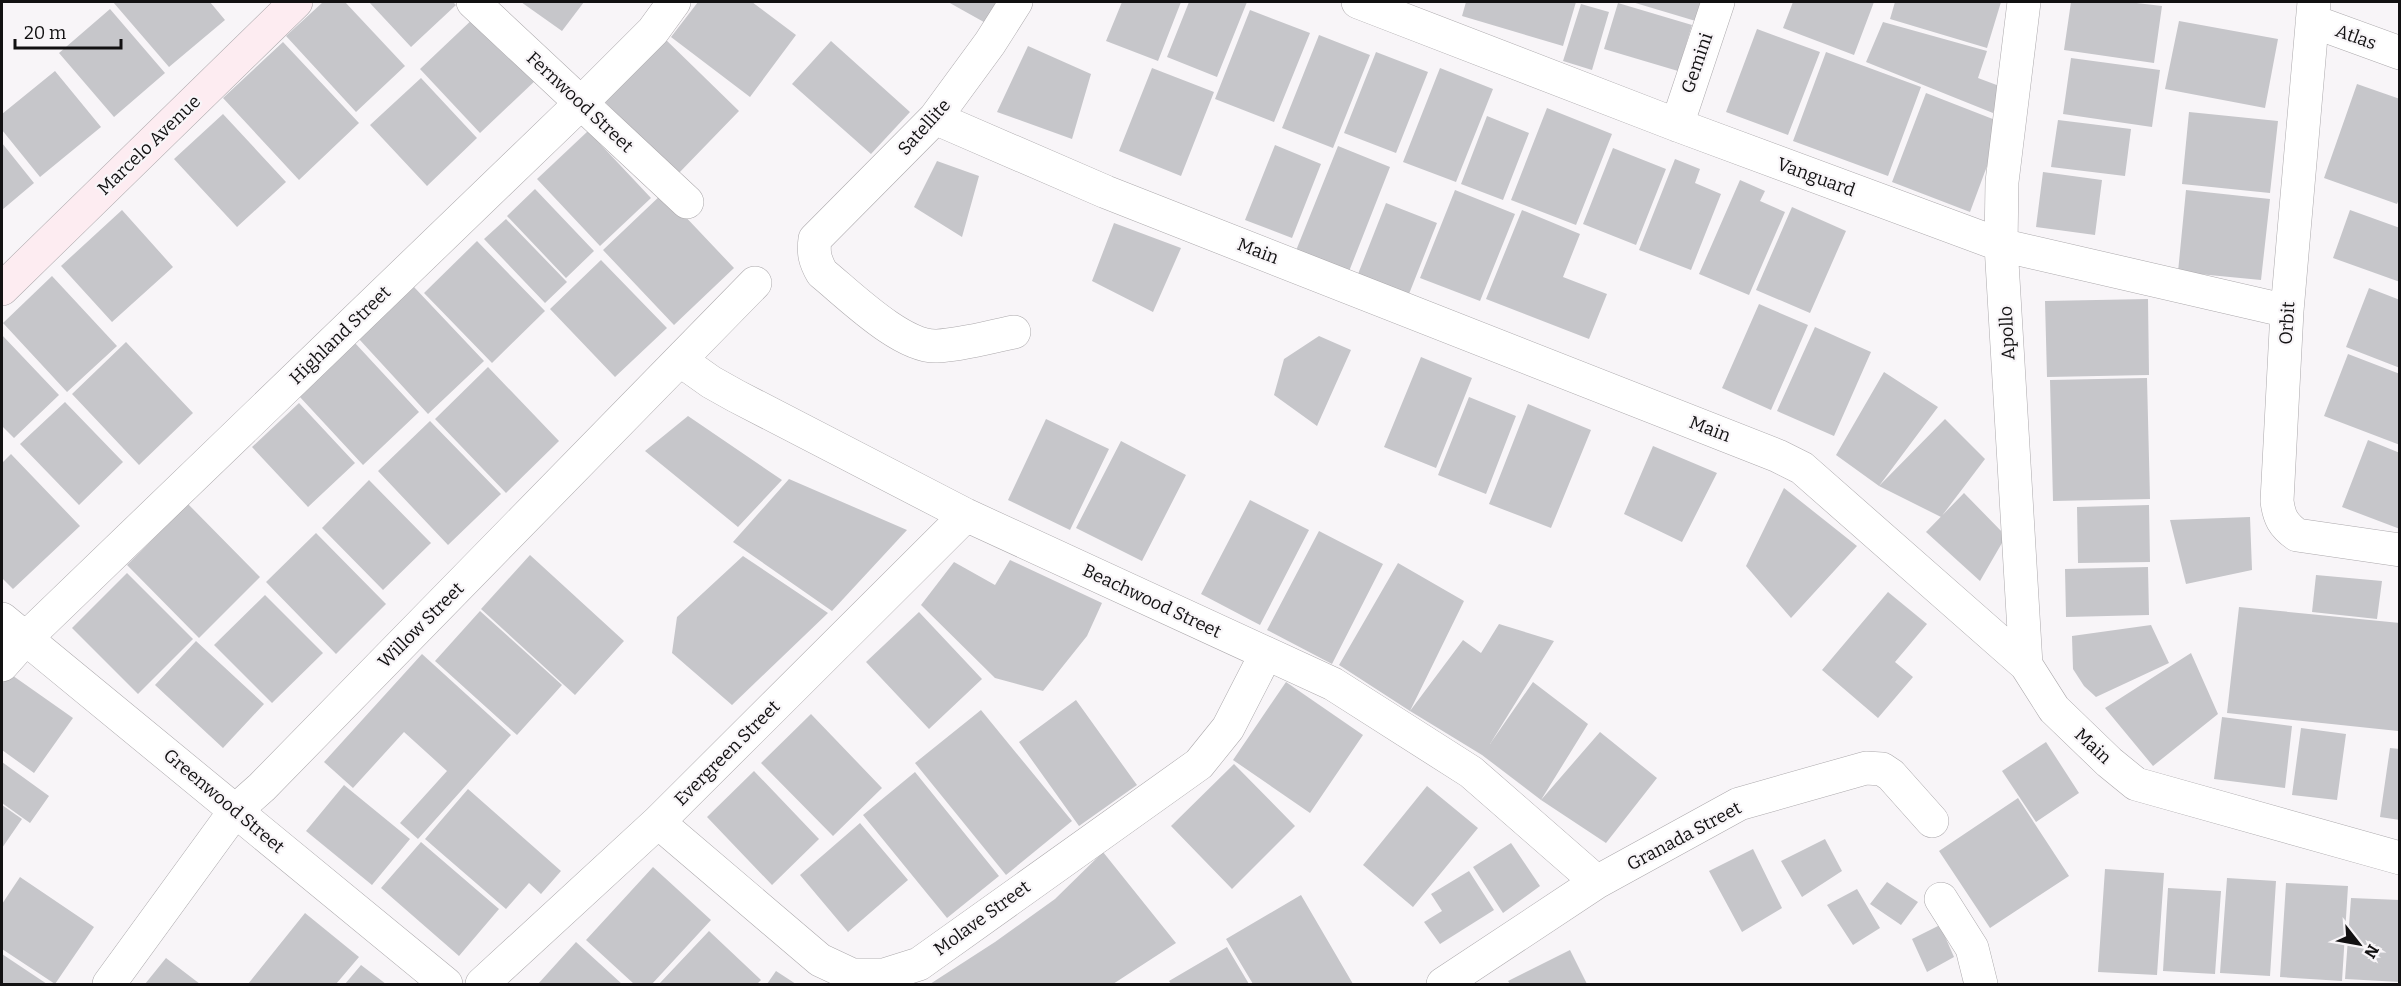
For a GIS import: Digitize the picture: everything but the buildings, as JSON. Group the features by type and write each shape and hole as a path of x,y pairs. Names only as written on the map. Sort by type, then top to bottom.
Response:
{"street":[{"name":"Marcelo Avenue","path":"2,289 296,2"},
{"name":"Fernwood Street","path":"473,2 687,202"},
{"name":"Highland Street","path":"2,665 14,628 581,103 653,31 674,2"},
{"name":"Satellite","path":"1014,332 935,347 911,340 886,326 822,273 816,262 814,251 815,239 935,118 990,43 1016,2"},
{"name":"Vanguard","path":"1358,2 1408,10 1677,125 2001,245 2287,311"},
{"name":"Gemini","path":"1677,125 1718,2"},
{"name":"Apollo","path":"2024,2 2002,182 2001,245 2026,665"},
{"name":"Atlas","path":"2313,11 2400,53"},
{"name":"Orbit","path":"2313,11 2287,311 2277,501 2279,515 2285,526 2297,535 2400,550"},
{"name":"Main","path":"935,118 1106,192 1778,456 1802,468 2026,665 2054,709 2109,762 2136,784 2400,858"},
{"name":"Willow Street","path":"109,984 235,811 262,787 755,283"},
{"name":"Beachwood Street","path":"680,360 736,396 966,515 1333,684 1471,772 1597,882"},
{"name":"Evergreen Street","path":"482,984 657,822 966,515"},
{"name":"Greenwood Street","path":"14,628 446,984"},
{"name":"Molave Street","path":"657,822 820,960 852,975 884,975 919,964 1199,764 1228,728 1266,654"},
{"name":"Granada Street","path":"1443,984 1597,882 1739,804 1866,768 1882,769 1932,821"},
{"path":"1941,899 1972,948 1982,984"}]}
